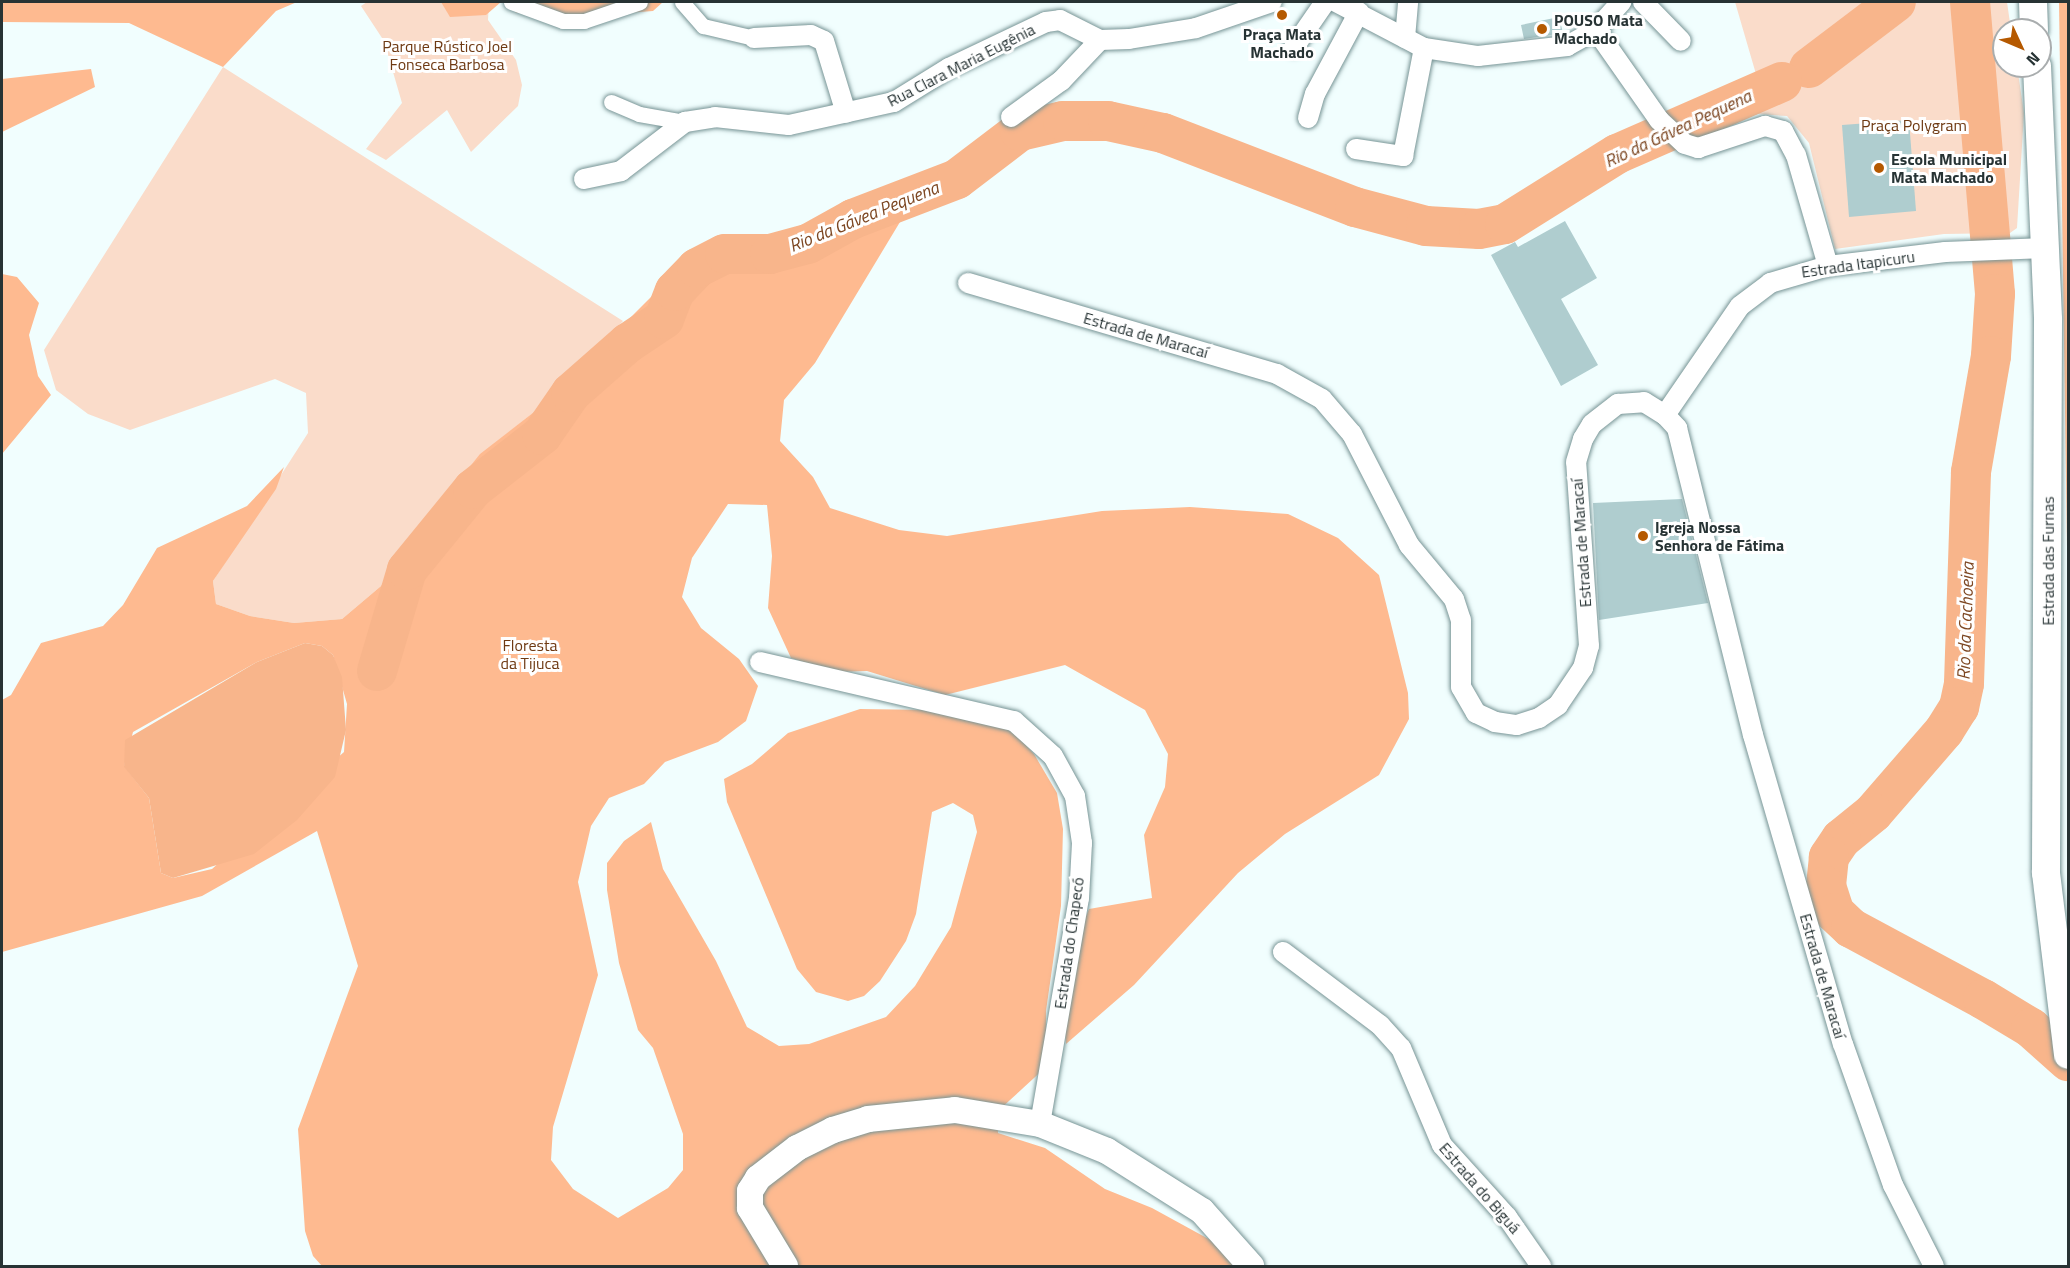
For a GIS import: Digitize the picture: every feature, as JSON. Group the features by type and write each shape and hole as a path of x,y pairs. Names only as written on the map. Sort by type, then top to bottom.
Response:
{"main road":[{"path":"2033,2 2034,18"},
{"name":"Estrada das Furnas","path":"2038,78 2045,248 2061,1014 2068,1055"}],"street":[{"path":"511,2 563,21 584,21 640,2"},
{"path":"682,2 703,26 754,38 810,35 824,41 846,113"},
{"path":"1011,117 1061,81 1100,40 1196,28 1272,2"},
{"path":"1294,47 1325,2"},
{"path":"1336,2 1406,34 1424,48 1478,56 1520,55 1567,46 1596,30 1621,2"},
{"path":"1406,34 1408,2"},
{"path":"1643,2 1681,41"},
{"path":"1308,118 1315,94 1359,12"},
{"name":"Rua Clara Maria Eugênia","path":"584,178 621,171 685,122 715,117 789,125 894,102 949,68 1046,22 1060,20 1100,40"},
{"path":"1596,30 1659,120 1680,140 1698,148 1765,126 1783,130 1796,154 1828,266"},
{"path":"1356,149 1398,156 1424,48"},
{"path":"611,102 639,114 685,122"},
{"name":"Estrada Itapicuru","path":"1665,415 1740,306 1770,283 1828,266 1945,252 2045,248"},
{"name":"Estrada de Maracaí","path":"968,283 1277,374 1322,399 1352,434 1409,545 1454,599 1461,620 1461,687 1476,713 1495,722 1516,725 1539,718 1558,705 1583,668 1589,646 1576,462 1583,439 1592,424 1617,404 1644,402 1665,415 1677,428 1753,735 1843,1044 1893,1185 1934,1266"},
{"name":"Estrada do Chapecó","path":"760,662 1014,721 1053,756 1075,796 1082,843 1079,898 1040,1124"},
{"name":"Estrada do Biguá","path":"1283,952 1380,1025 1401,1048 1442,1145 1507,1217 1541,1266"},
{"path":"785,1266 758,1225 750,1191 758,1178 797,1148 833,1130 901,1114 954,1110 1040,1124 1107,1151 1202,1211 1251,1266"}],"green space":[{"path":"2,2 297,2 276,11 223,67 129,23 2,22"},
{"name":"Parque Rústico Joel Fonseca Barbosa","path":"367,2 489,2 488,20 516,60 522,85 518,106 471,152 447,110 386,160 366,149 402,103 384,41 361,6"},
{"path":"441,2 501,2 486,15 450,17"},
{"path":"511,2 663,2 653,11 600,15 516,13"},
{"name":"Praça Polygram","path":"1735,2 2007,2 2009,18 1992,18 1992,78 2019,78 2024,113 2017,228 2010,233 1944,234 1835,249 1809,143 1787,116 1758,114 1686,134 1667,117 1758,81"},
{"path":"2059,2 2068,2 2068,615"},
{"path":"223,67 623,321 543,405 480,455 410,541 381,586 342,619 294,623 250,616 216,604 213,581 308,433 306,393 275,379 130,430 88,414 56,390 44,350"},
{"path":"91,69 95,87 2,132 2,79"},
{"name":"Floresta da Tijuca","path":"930,201 903,217 815,363 784,400 780,441 813,477 830,508 899,530 947,536 1102,511 1190,507 1288,514 1338,538 1379,575 1408,693 1409,719 1379,775 1285,834 1238,873 1134,985 1066,1044 1063,1012 1077,938 1089,909 1152,898 1144,835 1165,787 1168,754 1145,710 1065,665 945,695 867,671 834,672 791,658 768,608 772,556 767,505 728,504 692,558 682,597 701,628 739,659 758,686 746,721 718,742 665,762 644,784 609,798 591,826 578,882 598,975 553,1127 551,1160 573,1189 618,1218 668,1188 683,1170 683,1134 653,1048 638,1030 619,963 607,890 607,863 624,841 651,822 663,869 716,961 747,1027 779,1046 809,1044 886,1017 915,986 951,927 977,832 973,815 953,803 932,812 916,914 906,941 880,981 864,996 848,1001 816,992 797,969 727,802 724,779 752,764 788,733 860,709 932,710 1010,728 1034,754 1057,793 1063,829 1061,906 1046,1011 1046,1067 998,1111 998,1133 1045,1148 1105,1189 1152,1208 1236,1254 1249,1266 322,1266 313,1256 305,1231 298,1129 358,966 317,831 202,896 2,952 2,700 11,695 41,643 103,626 123,605 157,548 247,506 284,467 276,489 213,581 216,604 250,616 294,623 342,619 381,586 410,541 480,454 543,405 695,253","holes":["305,643 322,646 333,655 347,704 344,752 212,869 173,878 161,873 149,798 124,766 133,732 257,662"]},
{"path":"2,274 17,277 39,303 29,335 38,376 51,395 2,454"}],"shaded area":[{"path":"305,643 322,646 333,655 342,677 346,730 335,777 297,820 254,854 173,878 161,873 149,798 124,767 125,740 257,662"}],"building":[{"name":"POUSO Mata Machado","path":"1559,17 1563,33 1524,39 1521,25"},
{"name":"Escola Municipal Mata Machado","path":"1909,120 1916,211 1849,217 1842,125"},
{"path":"1565,221 1597,278 1561,299 1598,365 1561,386 1491,255 1515,242 1518,247"},
{"name":"Igreja Nossa Senhora de Fátima","path":"1682,499 1708,603 1599,620 1593,503"}],"waterway":[{"name":"Rio da Gávea Pequena","path":"1809,68 1896,2"},
{"name":"Rio da Cachoeira","path":"1970,2 1995,294 1991,356 1971,472 1964,684 1959,707 1944,731 1873,813 1841,839 1829,857 1826,886 1835,913 1851,928 1983,999 2031,1028 2068,1061"},
{"name":"Rio da Gávea Pequena","path":"377,671 407,570 473,489 542,435 571,393 628,343 664,319 675,291 697,268 725,254 770,254 808,244 853,219 957,179 1020,131 1063,121 1108,121 1163,133 1355,207 1426,226 1479,229 1505,224 1617,154 1782,82"}],"place":[{"name":"Praça Mata Machado","path":"1282,15"},
{"name":"POUSO Mata Machado","path":"1542,29"},
{"name":"Escola Municipal Mata Machado","path":"1879,168"},
{"name":"Igreja Nossa Senhora de Fátima","path":"1643,536"}]}
